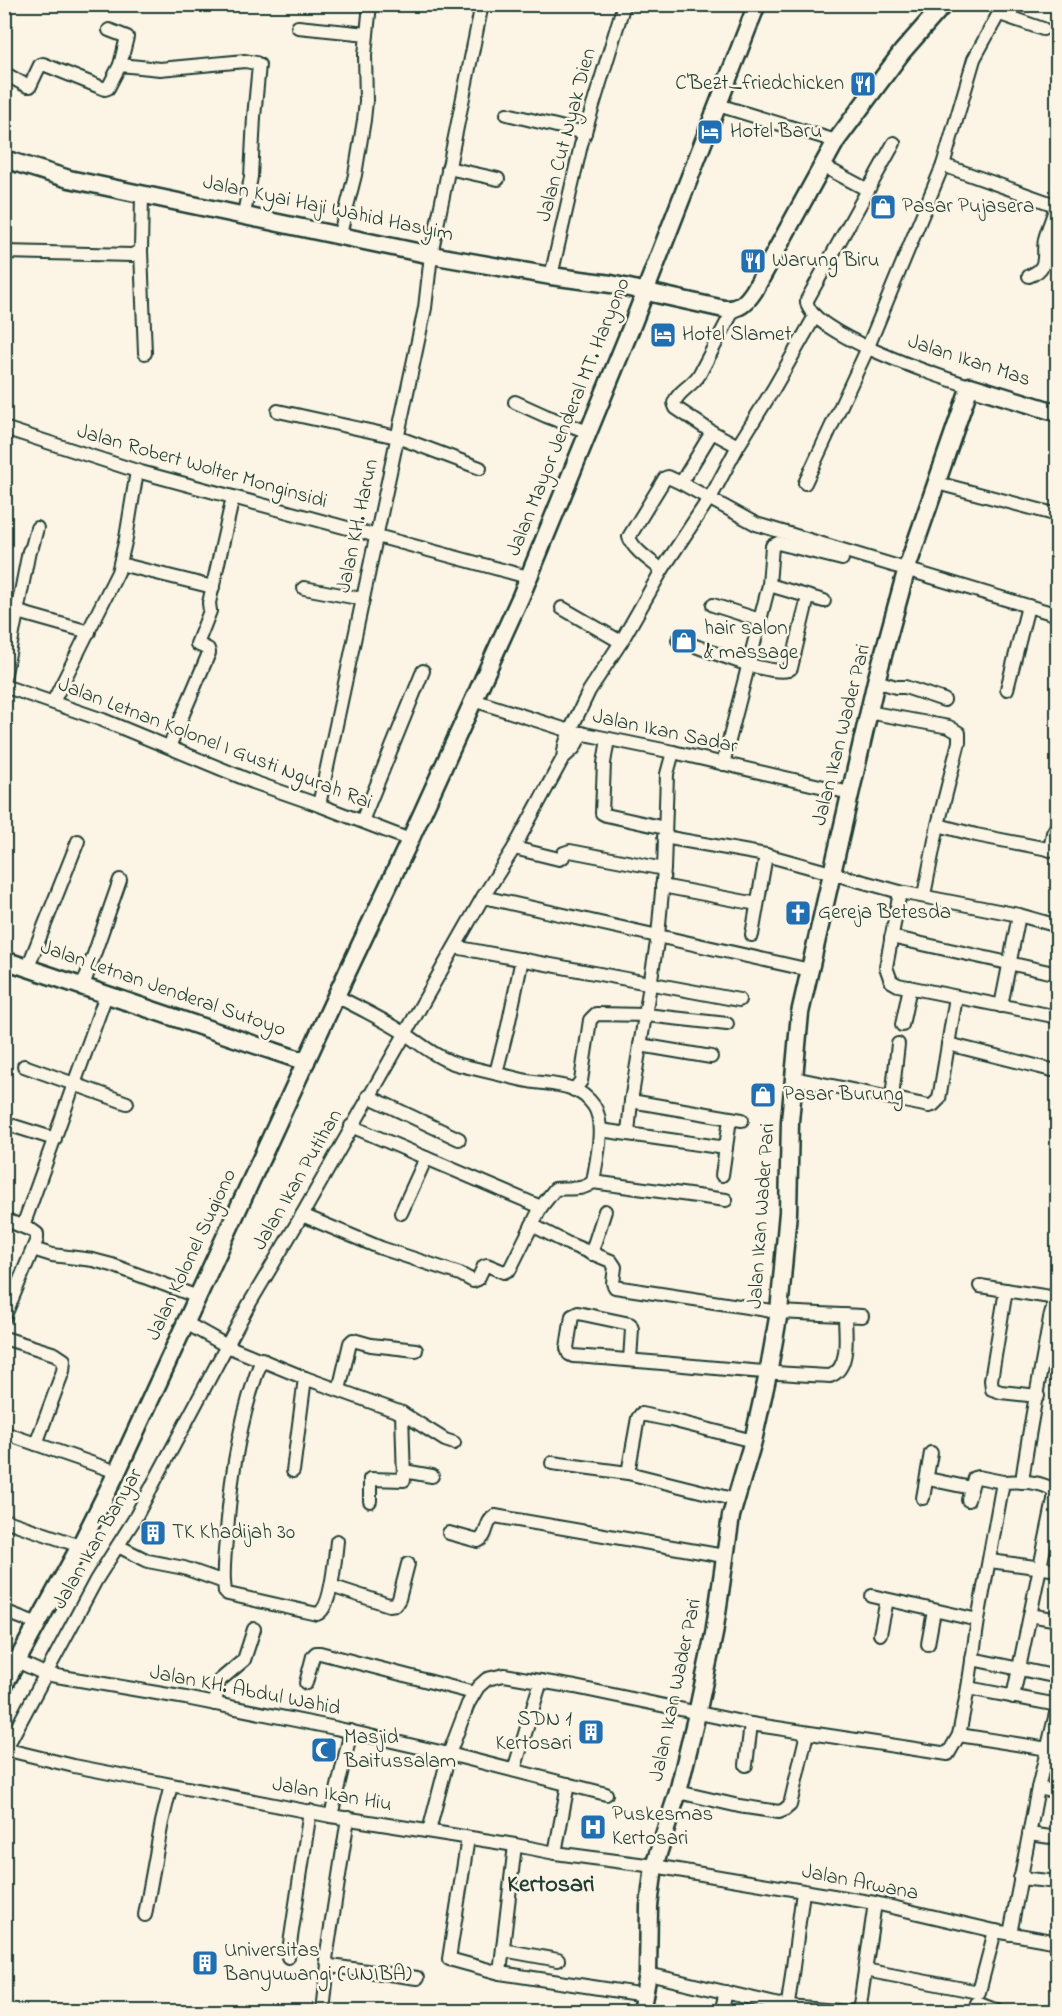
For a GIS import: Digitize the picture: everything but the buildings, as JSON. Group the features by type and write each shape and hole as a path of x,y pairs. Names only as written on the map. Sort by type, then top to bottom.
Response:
{"main road":[{"name":"Jalan Mayor Jenderal MT. Haryono","path":"410,840 528,577 645,291 757,4"},
{"path":"734,309 744,304 754,291 836,141 902,52 944,4"},
{"name":"Jalan Kyai Haji Wahid Hasyim","path":"4,159 69,179 340,234 431,255 645,291 713,307 734,309"},
{"name":"Jalan Ikan Mas","path":"970,386 1058,413"},
{"name":"Jalan Ikan Wader Pari","path":"643,2003 648,1974 649,1906 654,1866 678,1792 696,1714 714,1634 729,1523 753,1441 779,1312 788,1212 790,1121 800,1013 876,681 907,568 970,386"},
{"name":"Jalan Kolonel Sugiono","path":"4,1685 80,1546 117,1472 410,840"},
{"name":"Jalan Letnan Jenderal Sutoyo","path":"4,960 306,1062"}],"street":[{"path":"340,234 356,175 364,120 370,4"},
{"name":"Jalan KH. Harun","path":"319,805 425,308 431,255 482,4"},
{"name":"Jalan Cut Nyak Dien","path":"551,276 585,133 624,4"},
{"path":"805,483 867,348 944,165 974,58 1002,9 1043,29"},
{"path":"298,27 367,34"},
{"path":"4,73 30,86 40,65 43,64 105,89 108,88 120,65 127,37 109,30"},
{"path":"120,65 160,69 244,61 259,65 251,177 244,214"},
{"path":"718,105 836,141"},
{"path":"507,114 585,133"},
{"path":"815,316 808,308 807,300 894,143"},
{"path":"944,165 1057,206 1045,239 1044,263 1039,271 1029,276"},
{"path":"822,166 867,190"},
{"path":"448,168 498,179"},
{"path":"142,193 141,251 145,353"},
{"path":"4,252 132,255 141,251"},
{"path":"734,309 699,375 674,401 676,408 738,446"},
{"name":"Jalan Ikan Mas","path":"815,316 867,348 923,372 970,386"},
{"name":"Jalan Ikan Putihan","path":"227,1346 404,1033 514,848 563,758 565,745 576,732 589,691 621,642 662,570 709,499 815,316"},
{"path":"515,402 588,432"},
{"path":"278,411 397,437 480,468"},
{"name":"Jalan Robert Wolter Monginsidi","path":"4,428 137,471 528,577"},
{"path":"681,483 712,432"},
{"path":"53,702 118,572 137,471"},
{"path":"662,570 634,547 629,537 665,478 668,477 748,520 1058,615"},
{"path":"937,483 1058,515"},
{"path":"169,747 209,653 208,649 197,644 210,611 208,606 232,497"},
{"path":"4,679 29,551 37,528"},
{"path":"723,764 768,585 772,546 775,543 842,559"},
{"path":"120,564 213,587"},
{"path":"768,585 824,601"},
{"path":"304,588 363,599"},
{"path":"678,640 749,664 779,672 788,670 791,668 808,597"},
{"path":"713,605 760,620"},
{"path":"1007,689 1028,606"},
{"path":"4,608 89,632"},
{"path":"562,608 621,642"},
{"path":"362,821 423,671"},
{"path":"876,681 896,687 905,687 944,700"},
{"name":"Jalan Letnan Kolonel I Gusti Ngurah Rai","path":"4,686 53,702 253,782 410,840"},
{"name":"Jalan Ikan Sadar","path":"473,700 576,732 850,793"},
{"path":"868,712 949,727 959,732 959,742 938,825 924,895"},
{"path":"608,739 604,763 602,813 606,815 665,832 766,855 900,892 1019,915 1058,926"},
{"path":"628,1133 631,1101 658,936 664,869 667,774 673,752"},
{"path":"938,825 1054,851 1053,833 1058,824"},
{"path":"28,967 78,841"},
{"path":"514,848 559,859 564,853 570,851 664,869"},
{"path":"752,935 766,855"},
{"path":"83,986 120,880"},
{"path":"662,886 757,904"},
{"path":"900,892 886,971 891,981 956,997 1058,1017"},
{"path":"483,897 810,970"},
{"path":"1001,1006 1019,915"},
{"path":"891,937 1058,974"},
{"path":"455,947 739,1000"},
{"path":"496,1073 522,959"},
{"path":"902,1025 910,987"},
{"path":"23,1226 106,995"},
{"path":"302,1215 381,1248 460,1274 473,1281 478,1279 487,1264 504,1272 510,1269 541,1207 555,1189 586,1188 593,1182 600,1130 599,1115 593,1104 574,1090 554,1083 526,1081 457,1064 429,1051 377,1016 336,996"},
{"path":"794,1078 929,1106 939,1099 956,997"},
{"path":"574,1090 581,1081 592,1016 596,1014 646,1015 727,1024"},
{"path":"892,1098 898,1044"},
{"path":"948,1044 1058,1070"},
{"path":"640,1045 711,1057"},
{"path":"24,1066 127,1103"},
{"path":"368,1096 459,1139"},
{"path":"631,1101 736,1120 726,1148 722,1175"},
{"path":"4,1123 55,1139"},
{"path":"351,1126 541,1207"},
{"path":"600,1130 726,1148"},
{"path":"401,1214 426,1158"},
{"path":"593,1182 726,1200"},
{"path":"591,1254 605,1210"},
{"path":"4,1219 37,1234 4,1318"},
{"path":"532,1225 568,1244 608,1259 614,1264 613,1283 615,1287 779,1312 862,1316"},
{"path":"33,1249 52,1255 93,1260 112,1265 198,1297"},
{"path":"980,1286 1050,1297 1055,1308 1029,1430 1022,1482"},
{"path":"1006,1290 991,1380 992,1389 1038,1396"},
{"path":"630,1360 632,1329 630,1324 578,1313 572,1316 567,1348 568,1354 573,1356 768,1374 830,1376 838,1372 844,1362 845,1315"},
{"path":"186,1323 227,1346 305,1378 402,1413 454,1443"},
{"path":"4,1338 54,1354 63,1360 63,1371 36,1444"},
{"path":"339,1390 350,1343 353,1340 371,1345 416,1350"},
{"name":"Jalan Ikan Banyar","path":"5,1750 96,1580 134,1520 227,1346"},
{"path":"262,1359 244,1418 235,1459 229,1501 225,1592 317,1614 322,1612 331,1586 338,1541"},
{"path":"293,1471 305,1378"},
{"path":"370,1501 370,1479 404,1480 402,1413"},
{"path":"628,1473 638,1418 641,1414 753,1441"},
{"path":"4,1433 117,1472"},
{"path":"923,1498 931,1453"},
{"path":"552,1463 628,1473 736,1500"},
{"path":"404,1471 432,1476"},
{"path":"928,1479 969,1494 972,1480 976,1477 1003,1482 1022,1482 1049,1487 1054,1491 1053,1524 1039,1567 1013,1697"},
{"path":"429,1831 449,1754 468,1704 478,1687 487,1679 504,1675 751,1724 944,1755 950,1752 958,1735 968,1688 1003,1482"},
{"path":"448,1533 481,1540 488,1521 495,1516 724,1556"},
{"path":"4,1520 80,1546"},
{"path":"118,1546 148,1561 184,1568 224,1582"},
{"path":"990,1561 1058,1570"},
{"path":"331,1586 389,1605 396,1604 408,1564"},
{"path":"872,1596 978,1620"},
{"path":"880,1634 887,1600"},
{"path":"4,1611 38,1624"},
{"path":"928,1644 934,1611"},
{"path":"1030,1615 1058,1620"},
{"path":"215,1704 219,1682 244,1660 254,1629"},
{"path":"306,1683 313,1656 320,1653 474,1693"},
{"path":"972,1659 1058,1677"},
{"name":"Jalan KH. Abdul Wahid","path":"17,1661 45,1674 351,1731 606,1794"},
{"path":"514,1770 541,1681"},
{"path":"968,1688 1058,1705 1038,1788 1010,1934"},
{"path":"746,1765 751,1724"},
{"path":"331,1816 351,1731"},
{"path":"678,1792 739,1806 779,1812 784,1810 790,1805 807,1733"},
{"path":"958,1735 1048,1749"},
{"name":"Jalan Ikan Hiu","path":"5,1750 331,1816 555,1853 654,1866"},
{"path":"555,1853 568,1784"},
{"path":"145,1915 171,1785"},
{"path":"1038,1788 1058,1792"},
{"path":"288,1957 310,1811"},
{"path":"323,2012 328,1964 326,1959 348,1818"},
{"path":"1029,1834 1058,1838"},
{"path":"468,1838 448,1957 453,1961 500,1973 643,2003"},
{"path":"500,1973 515,1845"},
{"name":"Jalan Arwana","path":"654,1866 875,1903 995,1931 1058,1942"},
{"path":"1020,1878 1058,1882"},
{"path":"788,2009 803,1892"},
{"path":"859,2012 875,1903"},
{"path":"977,2002 995,1931"},
{"path":"503,1950 558,1960"},
{"path":"328,1964 417,1978"},
{"path":"865,1970 977,2002 1000,2012"},
{"path":"648,1974 788,2009 851,2012"},
{"path":"721,2012 726,1992"}],"place":[{"name":"C'Bezt_friedchicken","path":"863,84"},
{"name":"Hotel Baru","path":"710,132"},
{"name":"Pasar Pujasera","path":"883,207"},
{"name":"Warung Biru","path":"753,261"},
{"name":"Hotel Slamet","path":"663,335"},
{"name":"hair salon & massage","path":"684,641"},
{"name":"Gereja Betesda","path":"798,913"},
{"name":"Pasar Burung","path":"763,1095"},
{"name":"TK Khadijah 30","path":"153,1533"},
{"name":"SDN 1 Kertosari","path":"591,1732"},
{"name":"Masjid Baitussalam","path":"324,1750"},
{"name":"Puskesmas Kertosari","path":"593,1827"},
{"name":"Universitas Banyuwangi (UNIBA)","path":"205,1963"}],"district":[{"name":"Kertosari","path":"551,1885"}]}
